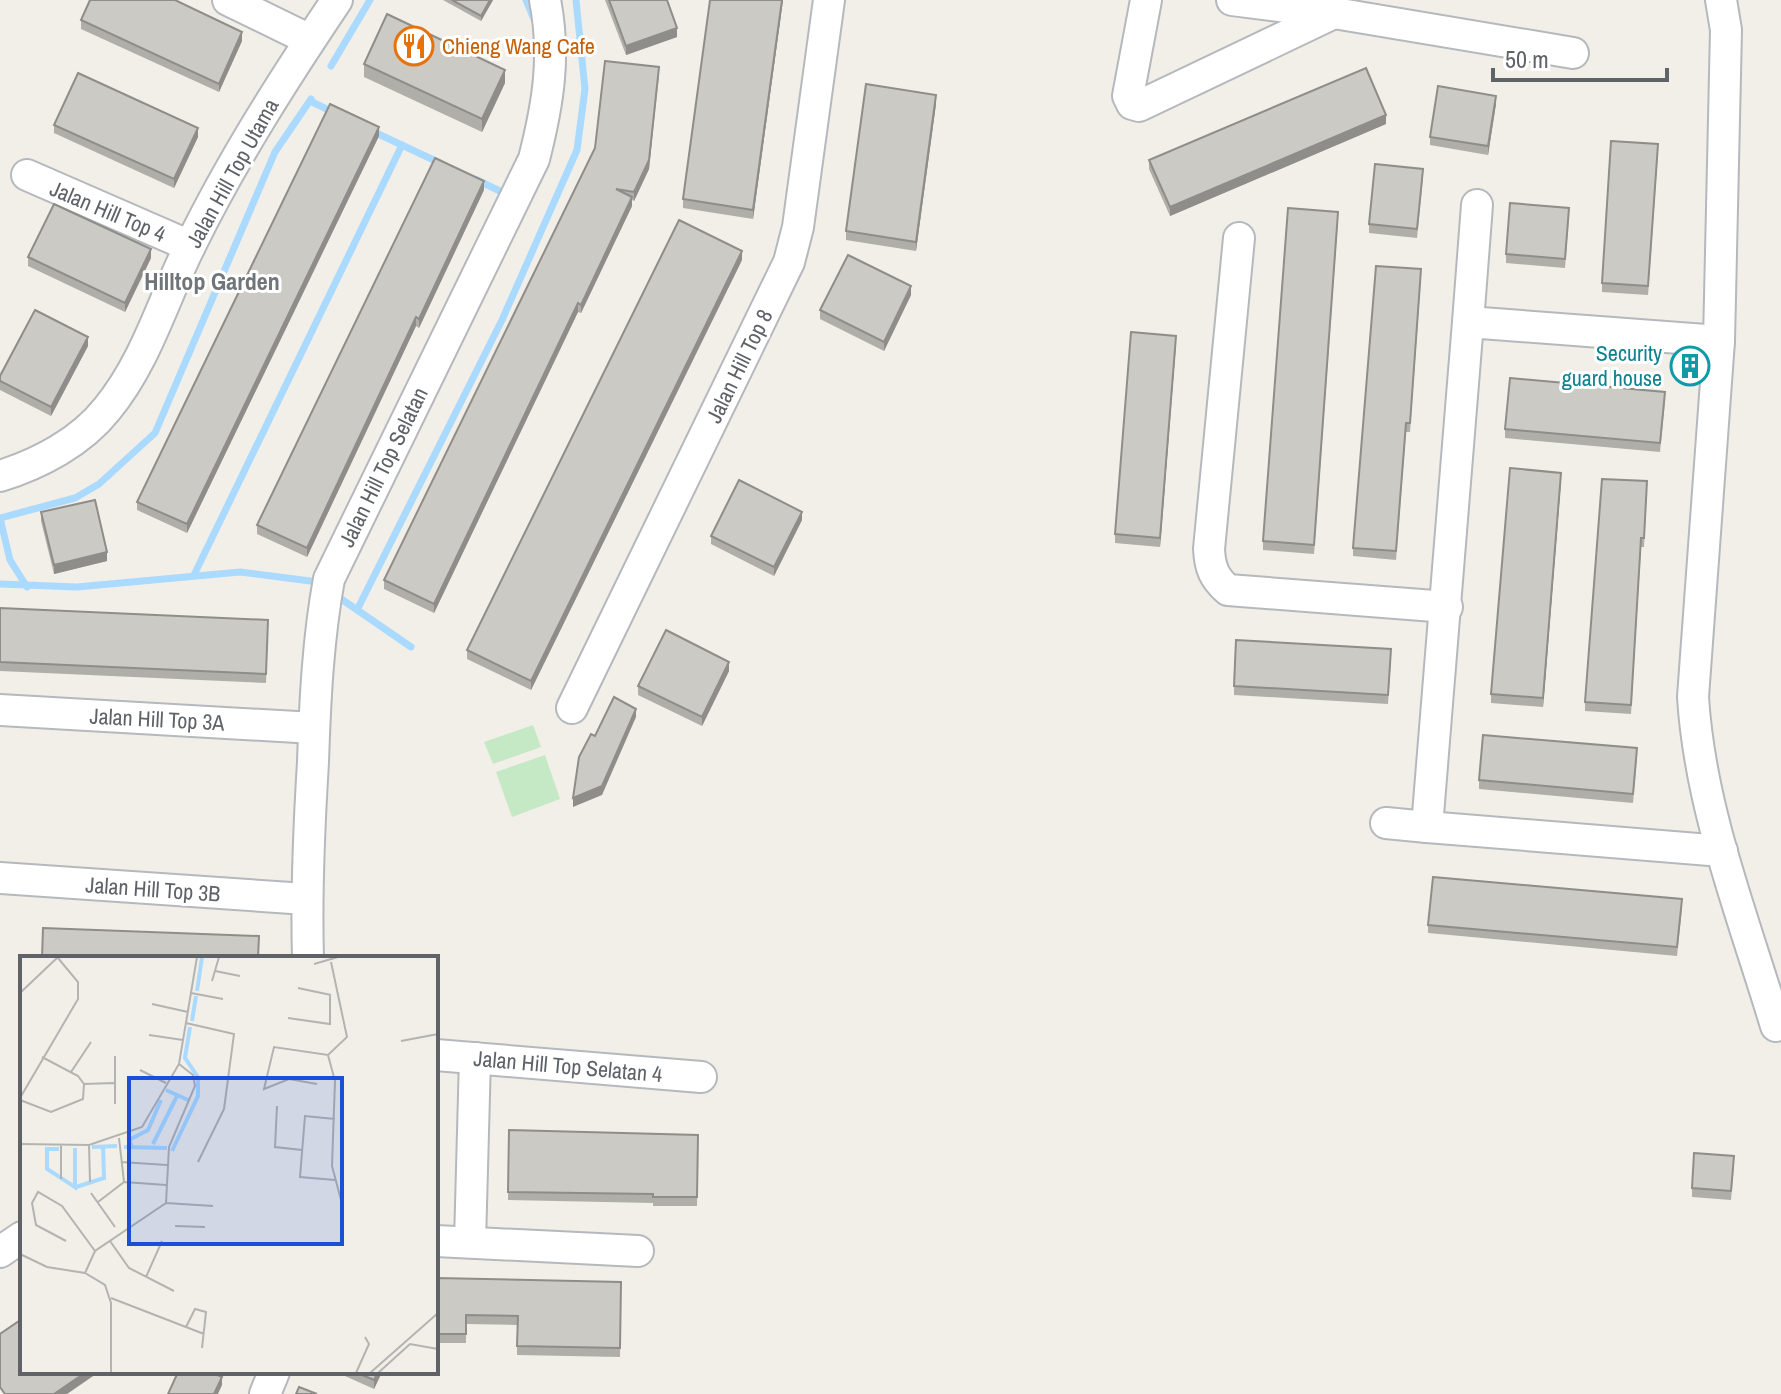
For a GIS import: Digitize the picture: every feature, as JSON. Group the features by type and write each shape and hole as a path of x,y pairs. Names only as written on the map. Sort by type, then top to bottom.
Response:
{"street":[{"path":"228,0 310,40"},
{"name":"Jalan Hill Top Utama","path":"0,476 26,468 76,439 107,410 138,359 190,246 247,140 337,0"},
{"name":"Jalan Hill Top Selatan","path":"308,956 306,899 314,728 322,613 329,579 534,159 549,100 552,70 545,0"},
{"name":"Jalan Hill Top 8","path":"572,708 789,262 798,227 829,0"},
{"path":"1146,0 1128,96 1132,104 1139,106 1334,13"},
{"path":"1232,0 1334,13 1573,53"},
{"path":"1721,0 1726,30 1719,341 1693,697 1696,741 1722,851 1776,1026"},
{"name":"Jalan Hill Top 4","path":"27,175 190,246"},
{"path":"1427,827 1477,205"},
{"path":"1239,238 1209,549 1210,566 1216,580 1228,590 1447,607"},
{"path":"1468,322 1719,341"},
{"name":"Jalan Hill Top 3A","path":"0,710 314,728"},
{"path":"1386,823 1722,851"},
{"name":"Jalan Hill Top 3B","path":"0,878 306,899"},
{"name":"Jalan Hill Top Selatan 4","path":"438,1055 701,1077"},
{"path":"470,1242 475,1058"},
{"path":"0,1252 20,1238"},
{"path":"438,1241 638,1251"},
{"path":"265,1394 273,1374"}],"green space":[{"path":"533,725 541,747 493,764 484,742"},
{"path":"545,755 560,799 512,817 496,772"}],"building":[{"path":"90,0 175,0 242,32 219,84 81,20"},
{"path":"452,0 490,0 481,16"},
{"path":"609,0 667,0 677,28 626,46"},
{"path":"710,0 782,0 753,210 683,199"},
{"path":"387,14 505,70 482,119 364,64"},
{"path":"605,61 659,67 649,160 634,192 616,189 632,197 434,604 384,580 595,148"},
{"path":"1366,68 1386,115 1170,207 1149,160"},
{"path":"78,73 198,128 174,179 54,125"},
{"path":"866,84 936,95 916,242 846,231"},
{"path":"1438,86 1496,96 1488,146 1430,137"},
{"path":"330,104 379,127 187,524 137,502"},
{"path":"1611,141 1658,144 1648,286 1602,283"},
{"path":"435,158 484,181 307,548 257,525"},
{"path":"1375,164 1423,169 1417,229 1369,224"},
{"path":"1510,203 1569,208 1565,259 1506,254"},
{"path":"54,204 151,249 125,303 28,257"},
{"path":"1288,208 1338,212 1314,545 1263,541"},
{"path":"679,220 742,251 531,681 467,650"},
{"path":"848,255 911,286 884,342 820,310"},
{"path":"1376,266 1421,269 1410,423 1406,423 1396,551 1353,548"},
{"path":"35,310 88,337 51,407 0,381"},
{"path":"1131,332 1176,336 1160,538 1115,534"},
{"path":"1510,378 1665,392 1660,443 1505,429"},
{"path":"1510,468 1561,473 1543,698 1491,694"},
{"path":"1602,479 1647,481 1631,705 1585,702"},
{"path":"739,480 802,512 774,567 711,536"},
{"path":"95,500 107,552 54,565 41,512"},
{"path":"0,608 268,620 266,674 0,662"},
{"path":"666,630 729,662 702,717 638,686"},
{"path":"1236,640 1391,649 1388,695 1234,686"},
{"path":"614,697 636,709 602,786 573,798 579,757 591,734 595,736"},
{"path":"1483,735 1637,748 1633,794 1479,780"},
{"path":"1433,877 1682,899 1677,947 1428,925"},
{"path":"43,928 259,936 258,956 42,956"},
{"path":"509,1130 698,1135 697,1197 508,1192"},
{"path":"1694,1153 1734,1156 1731,1191 1692,1188"},
{"path":"438,1278 621,1282 620,1348 517,1346 518,1316 466,1315 466,1334 438,1334"},
{"path":"20,1320 20,1374 83,1374 54,1394 5,1394 0,1387 0,1334"},
{"path":"177,1374 215,1374 222,1377 214,1394 168,1394"},
{"path":"360,1374 377,1374 374,1380"},
{"path":"299,1387 317,1394 296,1394"}],"waterway":[{"path":"331,66 370,0"},
{"path":"526,0 533,17"},
{"path":"357,610 502,320 577,150 585,89 576,0"},
{"path":"27,587 10,560 0,518 75,498 99,484 155,433 275,152 311,99"},
{"path":"310,101 335,113"},
{"path":"372,131 440,163"},
{"path":"194,575 402,145"},
{"path":"477,180 506,194 505,197"},
{"path":"0,584 77,587 240,572 318,582"},
{"path":"334,594 411,647"}],"place":[{"name":"Chieng Wang Cafe","path":"414,46"},
{"name":"Security guard house","path":"1690,366"}],"district":[{"name":"Hilltop Garden","path":"212,281"}]}
